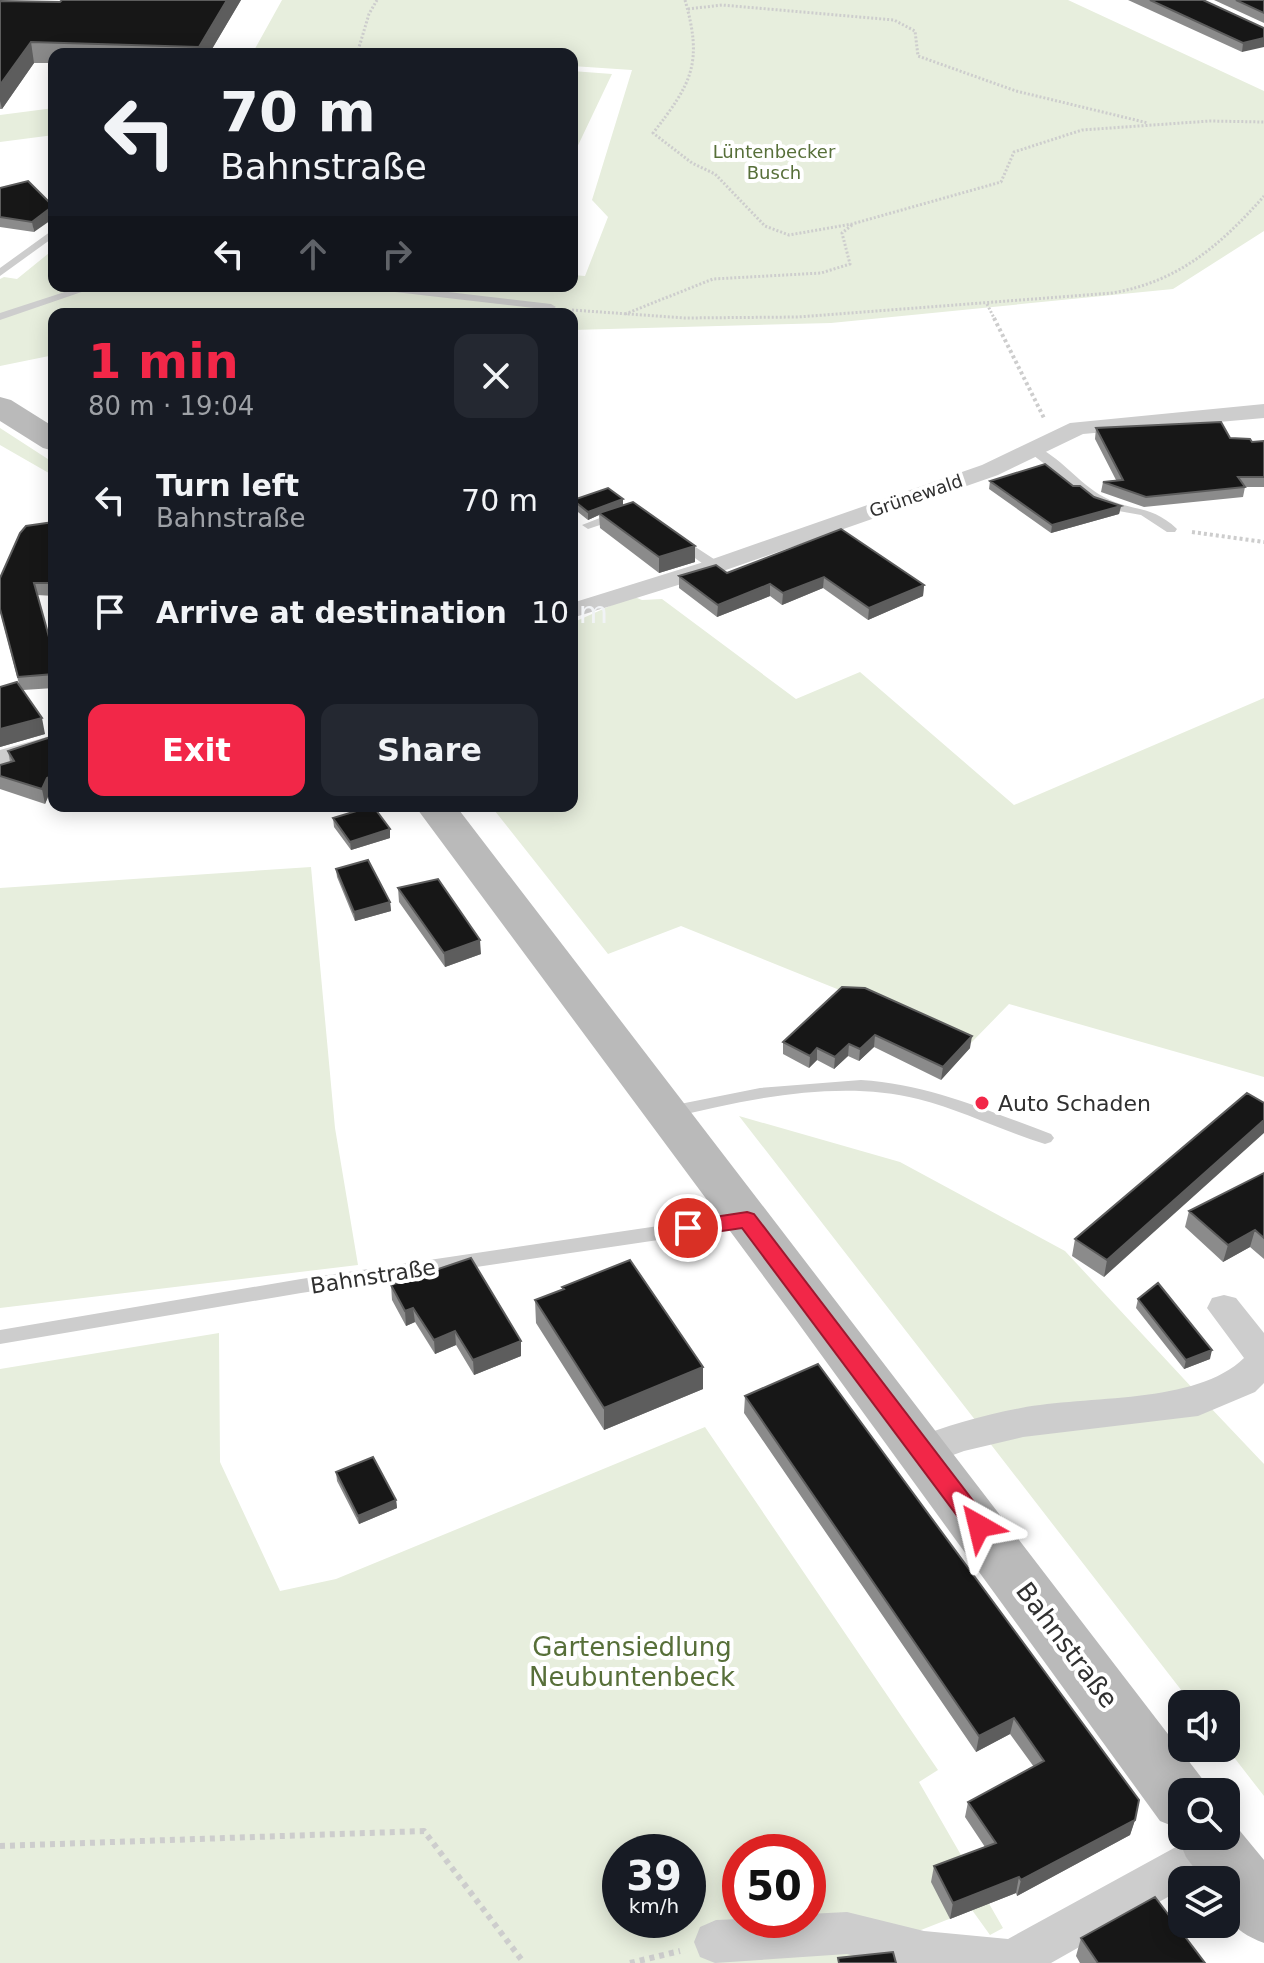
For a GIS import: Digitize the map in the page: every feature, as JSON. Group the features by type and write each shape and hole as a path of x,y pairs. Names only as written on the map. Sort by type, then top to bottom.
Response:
{"main road":[{"path":"0,407 48,437"},
{"name":"Bahnstraße","path":"440,812 670,1112 747,1220 1168,1782"},
{"name":"Bahnstraße","path":"1218,1850 1264,1912"}],"street":[{"name":"Grünewald","path":"578,609 715,566 990,470 1078,428 1264,411"},
{"path":"1,758 48,745"},
{"path":"923,1451 959,1437 1023,1422 1198,1401 1242,1382 1264,1359 1224,1308"},
{"path":"716,1942 847,1933 924,1953 1011,1961 1170,1850"}],"lane":[{"path":"0,273 48,237"},
{"path":"0,317 76,292"},
{"path":"421,292 551,307"},
{"path":"1043,444 1098,499 1117,507 1145,512 1171,529"},
{"path":"588,525 636,509"},
{"path":"670,533 715,566"},
{"path":"670,1112 835,1085 915,1092 1045,1138"},
{"name":"Bahnstraße","path":"0,1337 301,1286 747,1220"}],"path":[{"path":"359,48 369,14 377,0"},
{"path":"685,0 697,63 688,88 653,133 692,163 715,174 765,226 789,235 852,224 1001,182 1014,152 1082,130 1210,121 1264,122"},
{"path":"688,9 722,5 797,14 894,20 915,31 918,56 1016,91 1156,125"},
{"path":"578,310 621,315 762,318 987,304 1120,291 1159,282 1191,267 1235,229 1264,196"},
{"path":"621,315 713,279 821,273 850,264 842,233 852,224"},
{"path":"987,304 1043,444"},
{"path":"551,307 560,308"},
{"path":"1171,529 1264,542"},
{"path":"0,1846 424,1831 524,1963"},
{"path":"630,1963 716,1942"}],"green space":[{"name":"Lüntenbecker Busch","path":"282,0 1068,0 1264,91 1264,231 1173,289 831,323 578,330 578,308 48,308 48,356 0,366 0,279 17,279 48,254 48,292 578,292 578,275 585,276 608,217 592,200 632,70 578,66 578,48 255,48"},
{"path":"578,71 612,74 578,145"},
{"path":"48,109 48,136 0,142 0,115"},
{"path":"0,428 48,459 48,473 0,445"},
{"path":"632,596 642,600 662,599 796,699 860,672 1014,805 1264,698 1264,1077 1009,1004 971,1043 681,926 608,954 496,812 578,812 578,620"},
{"path":"311,867 335,1128 358,1265 0,1308 0,888"},
{"path":"739,1116 900,1162 1065,1251 1196,1392 979,1425"},
{"name":"Gartensiedlung Neubuntenbeck","path":"219,1333 220,1462 280,1591 336,1579 705,1427 938,1770 919,1782 1003,1928 990,1935 972,1910 898,1939 894,1963 0,1963 0,1369"},
{"path":"1208,1405 1264,1464 1264,1796 1238,1762 1240,1690 1181,1690 989,1442"}],"building":[{"path":"227,0 199,47 31,42 0,85 0,1"},
{"path":"1150,0 1203,0 1264,28 1264,38 1243,43"},
{"path":"1236,0 1264,0 1264,13"},
{"path":"28,181 48,201 48,210 32,222 0,217 0,188"},
{"path":"1221,422 1230,438 1264,441 1264,477 1238,477 1245,487 1146,497 1103,482 1123,480 1096,428"},
{"path":"1045,464 1073,486 1080,486 1094,497 1121,506 1052,525 990,481"},
{"path":"608,488 623,499 588,512 578,504 578,498"},
{"path":"633,502 695,546 659,557 599,513"},
{"path":"48,523 48,583 34,583 48,633 48,674 18,677 0,609 0,578 26,526"},
{"path":"841,529 924,585 869,608 824,577 783,593 770,584 718,605 679,576 716,565 727,573"},
{"path":"17,682 42,718 0,729 0,687"},
{"path":"48,738 48,778 42,789 0,776 0,765 14,761 8,751"},
{"path":"353,812 377,812 390,829 350,842 333,818"},
{"path":"368,860 390,902 354,912 336,869"},
{"path":"438,879 480,940 444,953 398,888"},
{"path":"842,987 865,988 972,1036 943,1067 875,1035 860,1049 849,1044 835,1057 817,1048 810,1056 783,1042"},
{"path":"1247,1093 1264,1103 1264,1120 1107,1260 1075,1239"},
{"path":"1264,1173 1264,1238 1255,1230 1228,1245 1189,1211"},
{"path":"471,1258 521,1341 473,1360 455,1331 434,1340 413,1308 405,1311 391,1285"},
{"path":"630,1260 703,1367 604,1408 535,1300"},
{"path":"1158,1283 1212,1350 1186,1360 1138,1299"},
{"path":"818,1364 1139,1800 1135,1820 1021,1880 1019,1877 953,1903 934,1866 996,1843 968,1802 1044,1761 1014,1718 979,1736 745,1396"},
{"path":"373,1457 396,1500 358,1516 336,1472"},
{"path":"1155,1897 1168,1914 1168,1938 1186,1938 1205,1963 1098,1963 1081,1938"},
{"path":"893,1952 896,1963 839,1963 838,1958"}],"place":[{"name":"Auto Schaden","path":"982,1103"}],"route":[{"path":"688,1228 747,1220 979,1526"}]}
